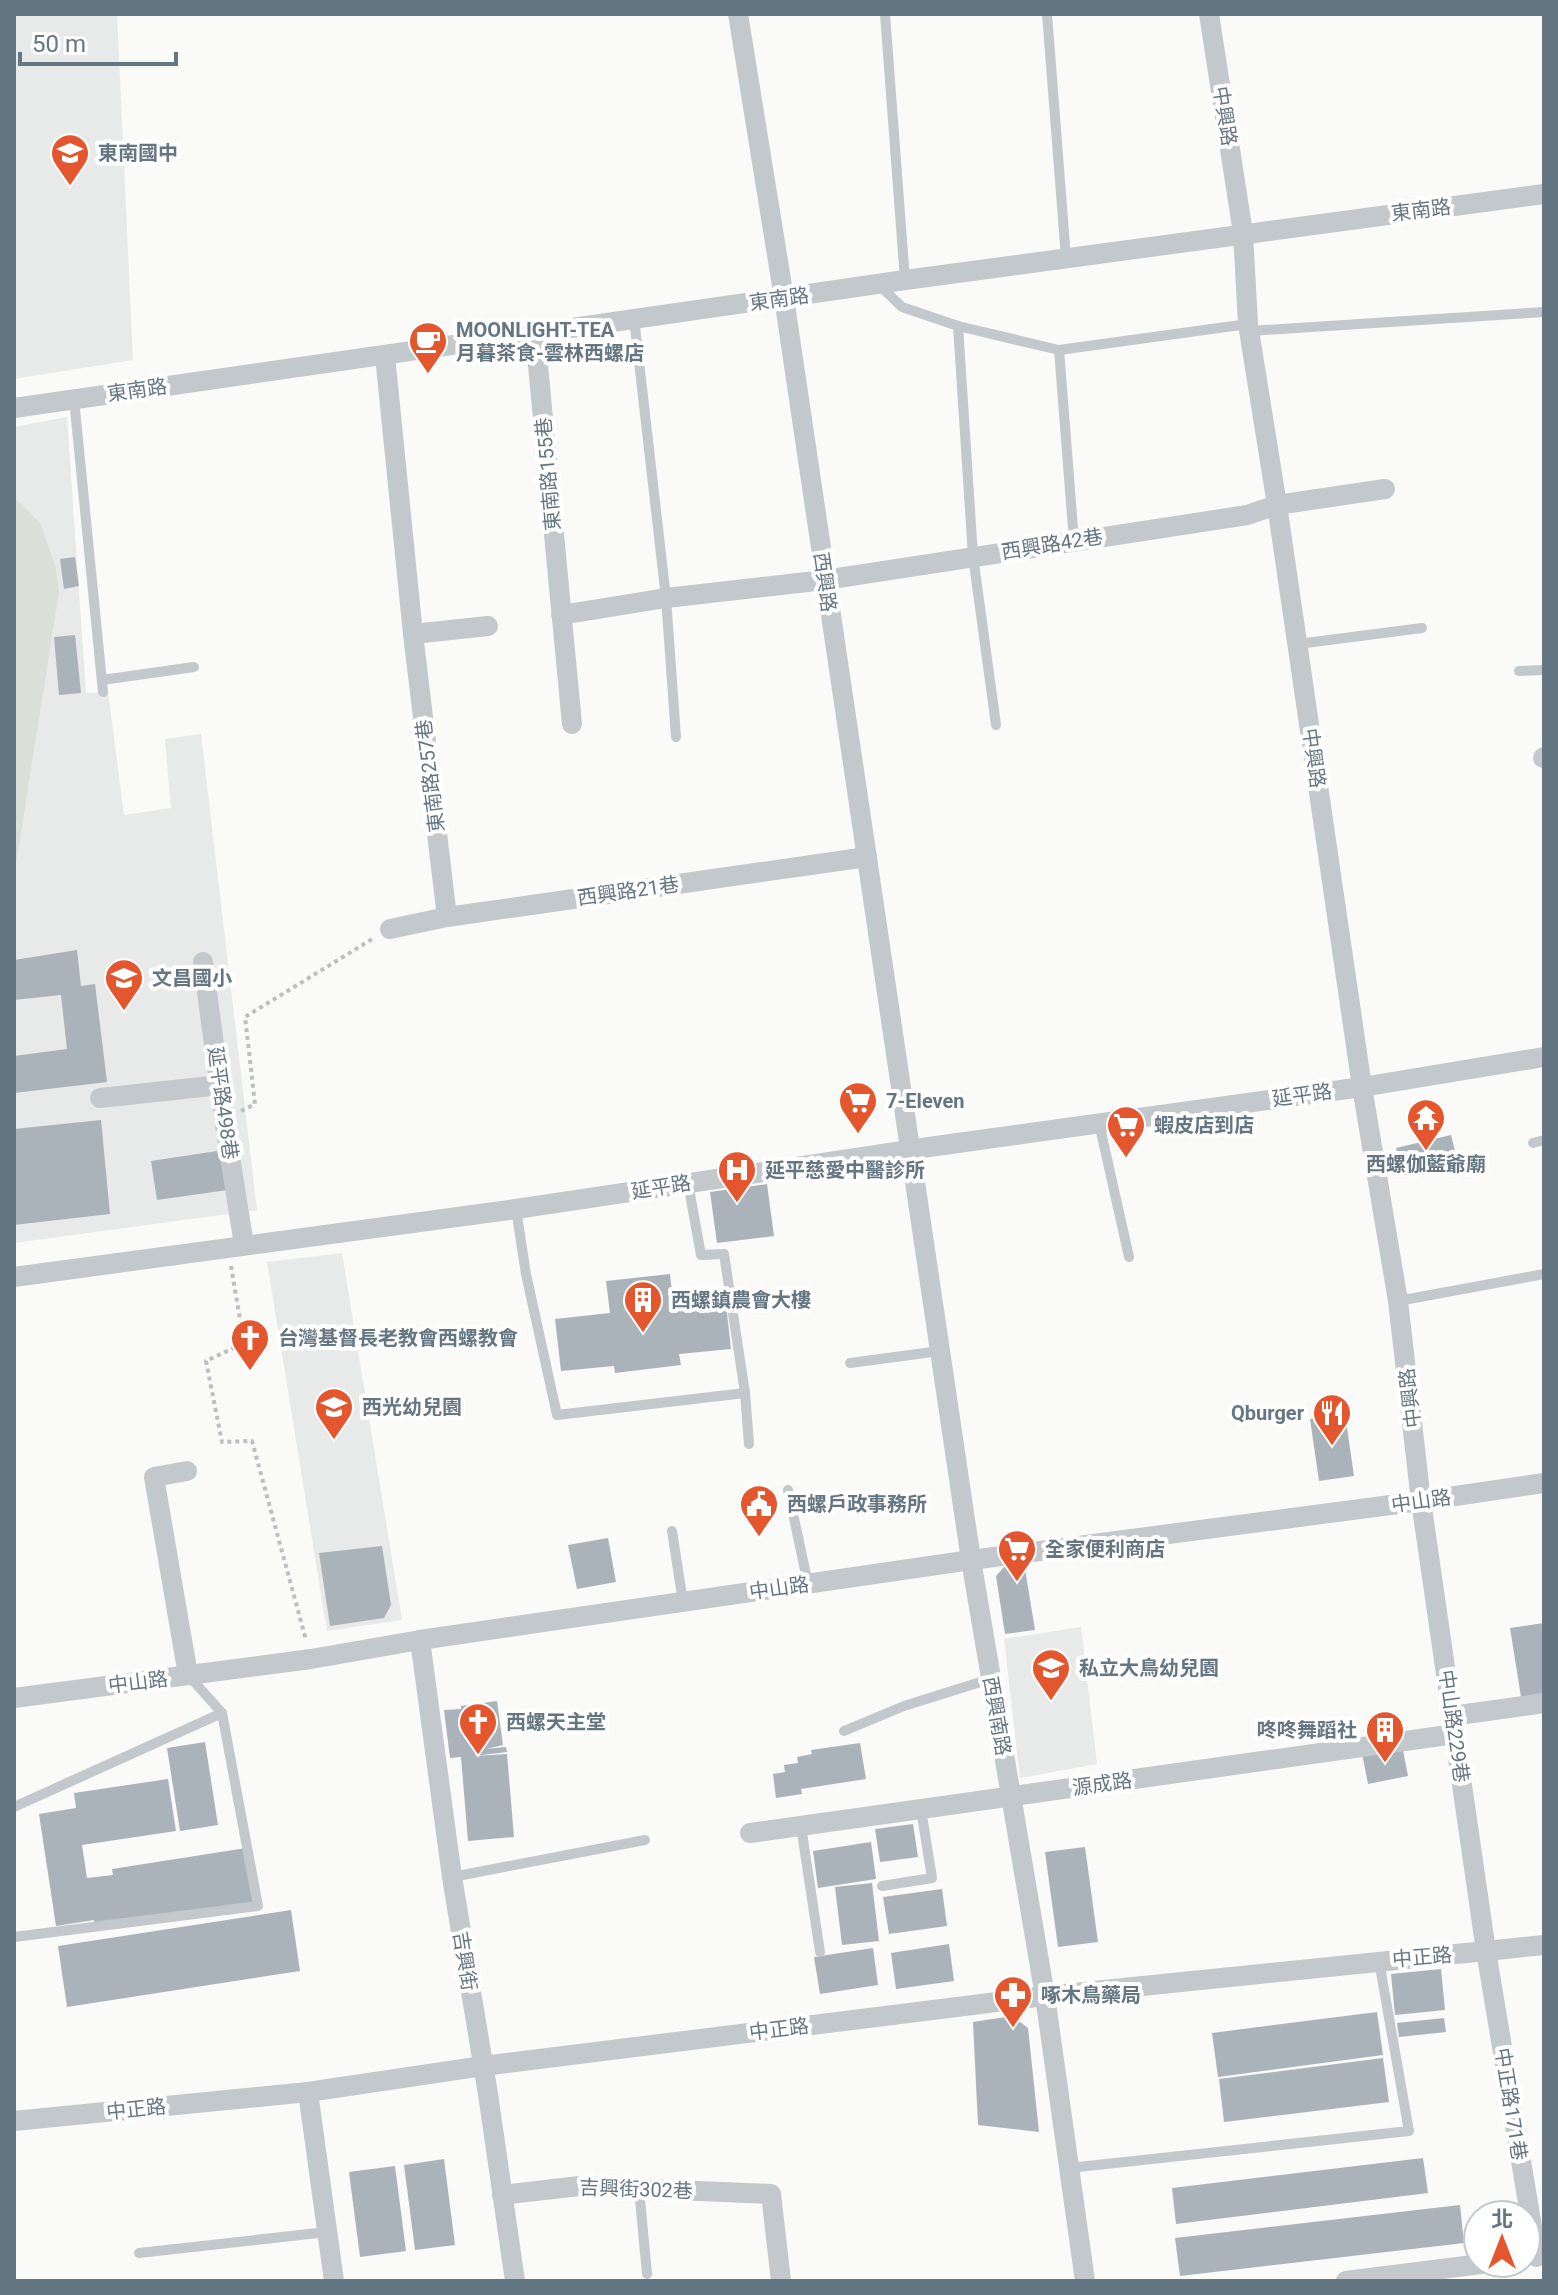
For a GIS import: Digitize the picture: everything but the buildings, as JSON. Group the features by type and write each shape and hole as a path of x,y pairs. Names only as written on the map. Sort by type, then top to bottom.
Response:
{"street":[{"name":"西興路","path":"738,14 784,298 910,1150"},
{"name":"中興路","path":"1209,14 1243,233 1249,328 1362,1087 1398,1301 1421,1501"},
{"name":"東南路","path":"14,408 905,280 1544,194"},
{"name":"東南路155巷","path":"535,334 572,724"},
{"name":"東南路257巷","path":"385,356 413,634 447,917"},
{"name":"西興路42巷","path":"561,615 666,598 825,580 1247,515 1277,505 1385,489"},
{"path":"413,634 488,626"},
{"name":"西興路21巷","path":"390,929 447,917 867,857"},
{"name":"延平路498巷","path":"203,962 224,1119 236,1246"},
{"name":"延平路","path":"14,1277 516,1209 1362,1087 1544,1057"},
{"path":"100,1098 220,1085"},
{"name":"西興南路","path":"910,1150 971,1560 1045,1996 1085,2281"},
{"path":"187,1471 154,1477 188,1675"},
{"name":"中山路","path":"14,1698 311,1659 420,1640 971,1560 1544,1483"},
{"name":"中山路229巷","path":"1421,1501 1486,1951"},
{"name":"吉興街","path":"420,1640 452,1877 515,2281"},
{"name":"源成路","path":"750,1833 1011,1797 1453,1725 1544,1703"},
{"name":"中正路","path":"14,2121 308,2092 483,2066 1045,1996 1544,1945"},
{"name":"中正路171巷","path":"1486,1951 1527,2199"},
{"path":"308,2092 334,2281"},
{"name":"吉興街302巷","path":"502,2195 579,2186 771,2194 781,2281"},
{"path":"1346,2281 1462,2266"}],"lane":[{"path":"885,14 905,280"},
{"path":"1047,14 1066,258"},
{"path":"878,284 902,307 958,326 1059,350 1249,328 1544,312"},
{"path":"634,318 666,598 676,737"},
{"path":"958,326 973,556 996,725"},
{"path":"1059,350 1074,541"},
{"path":"74,399 103,692"},
{"path":"1298,644 1422,628"},
{"path":"102,680 194,667"},
{"path":"1519,671 1544,670"},
{"path":"1099,1123 1129,1257"},
{"path":"688,1183 701,1255 724,1254 745,1393 749,1444"},
{"path":"516,1209 526,1274 557,1415 745,1393"},
{"path":"1398,1301 1544,1274"},
{"path":"850,1363 940,1351"},
{"path":"788,1490 808,1584"},
{"path":"672,1531 683,1602"},
{"path":"14,1937 258,1906 222,1713 188,1675"},
{"path":"844,1731 960,1686 990,1679"},
{"path":"14,1807 222,1713"},
{"path":"882,1886 932,1878 921,1809"},
{"path":"801,1826 820,1952"},
{"path":"452,1877 645,1840"},
{"path":"1069,2168 1409,2131 1379,1961"},
{"path":"639,2189 647,2274"},
{"path":"139,2253 327,2232"}],"path":[{"path":"224,1119 255,1104 245,1017 390,929"},
{"path":"1377,1180 1450,1163 1456,1155"},
{"path":"236,1246 244,1343 206,1361 222,1442 252,1441 311,1659"}],"shaded area":[{"name":"東南國中","path":"14,14 117,14 133,360 14,379"},
{"name":"文昌國小","path":"67,417 86,693 108,692 124,815 171,808 165,739 201,734 257,1210 14,1243 14,427"},
{"path":"14,498 40,523 56,568 59,592 14,876"},
{"name":"西光幼兒園","path":"342,1253 402,1620 327,1631 267,1262"},
{"name":"私立大鳥幼兒園","path":"1081,1627 1097,1764 1020,1778 1004,1639"}],"place":[{"name":"東南國中","path":"70,187"},
{"name":"MOONLIGHT-TEA 月暮茶食-雲林西螺店","path":"428,375"},
{"name":"文昌國小","path":"124,1012"},
{"name":"7-Eleven","path":"858,1135"},
{"name":"西螺伽藍爺廟","path":"1426,1152"},
{"name":"蝦皮店到店","path":"1126,1159"},
{"name":"延平慈愛中醫診所","path":"737,1204"},
{"name":"西螺鎮農會大樓","path":"643,1334"},
{"name":"台灣基督長老教會西螺教會","path":"250,1372"},
{"name":"西光幼兒園","path":"334,1441"},
{"name":"Qburger","path":"1332,1447"},
{"name":"西螺戶政事務所","path":"759,1538"},
{"name":"全家便利商店","path":"1017,1583"},
{"name":"私立大鳥幼兒園","path":"1051,1702"},
{"name":"西螺天主堂","path":"478,1756"},
{"name":"咚咚舞蹈社","path":"1385,1764"},
{"name":"啄木鳥藥局","path":"1013,2029"}]}
